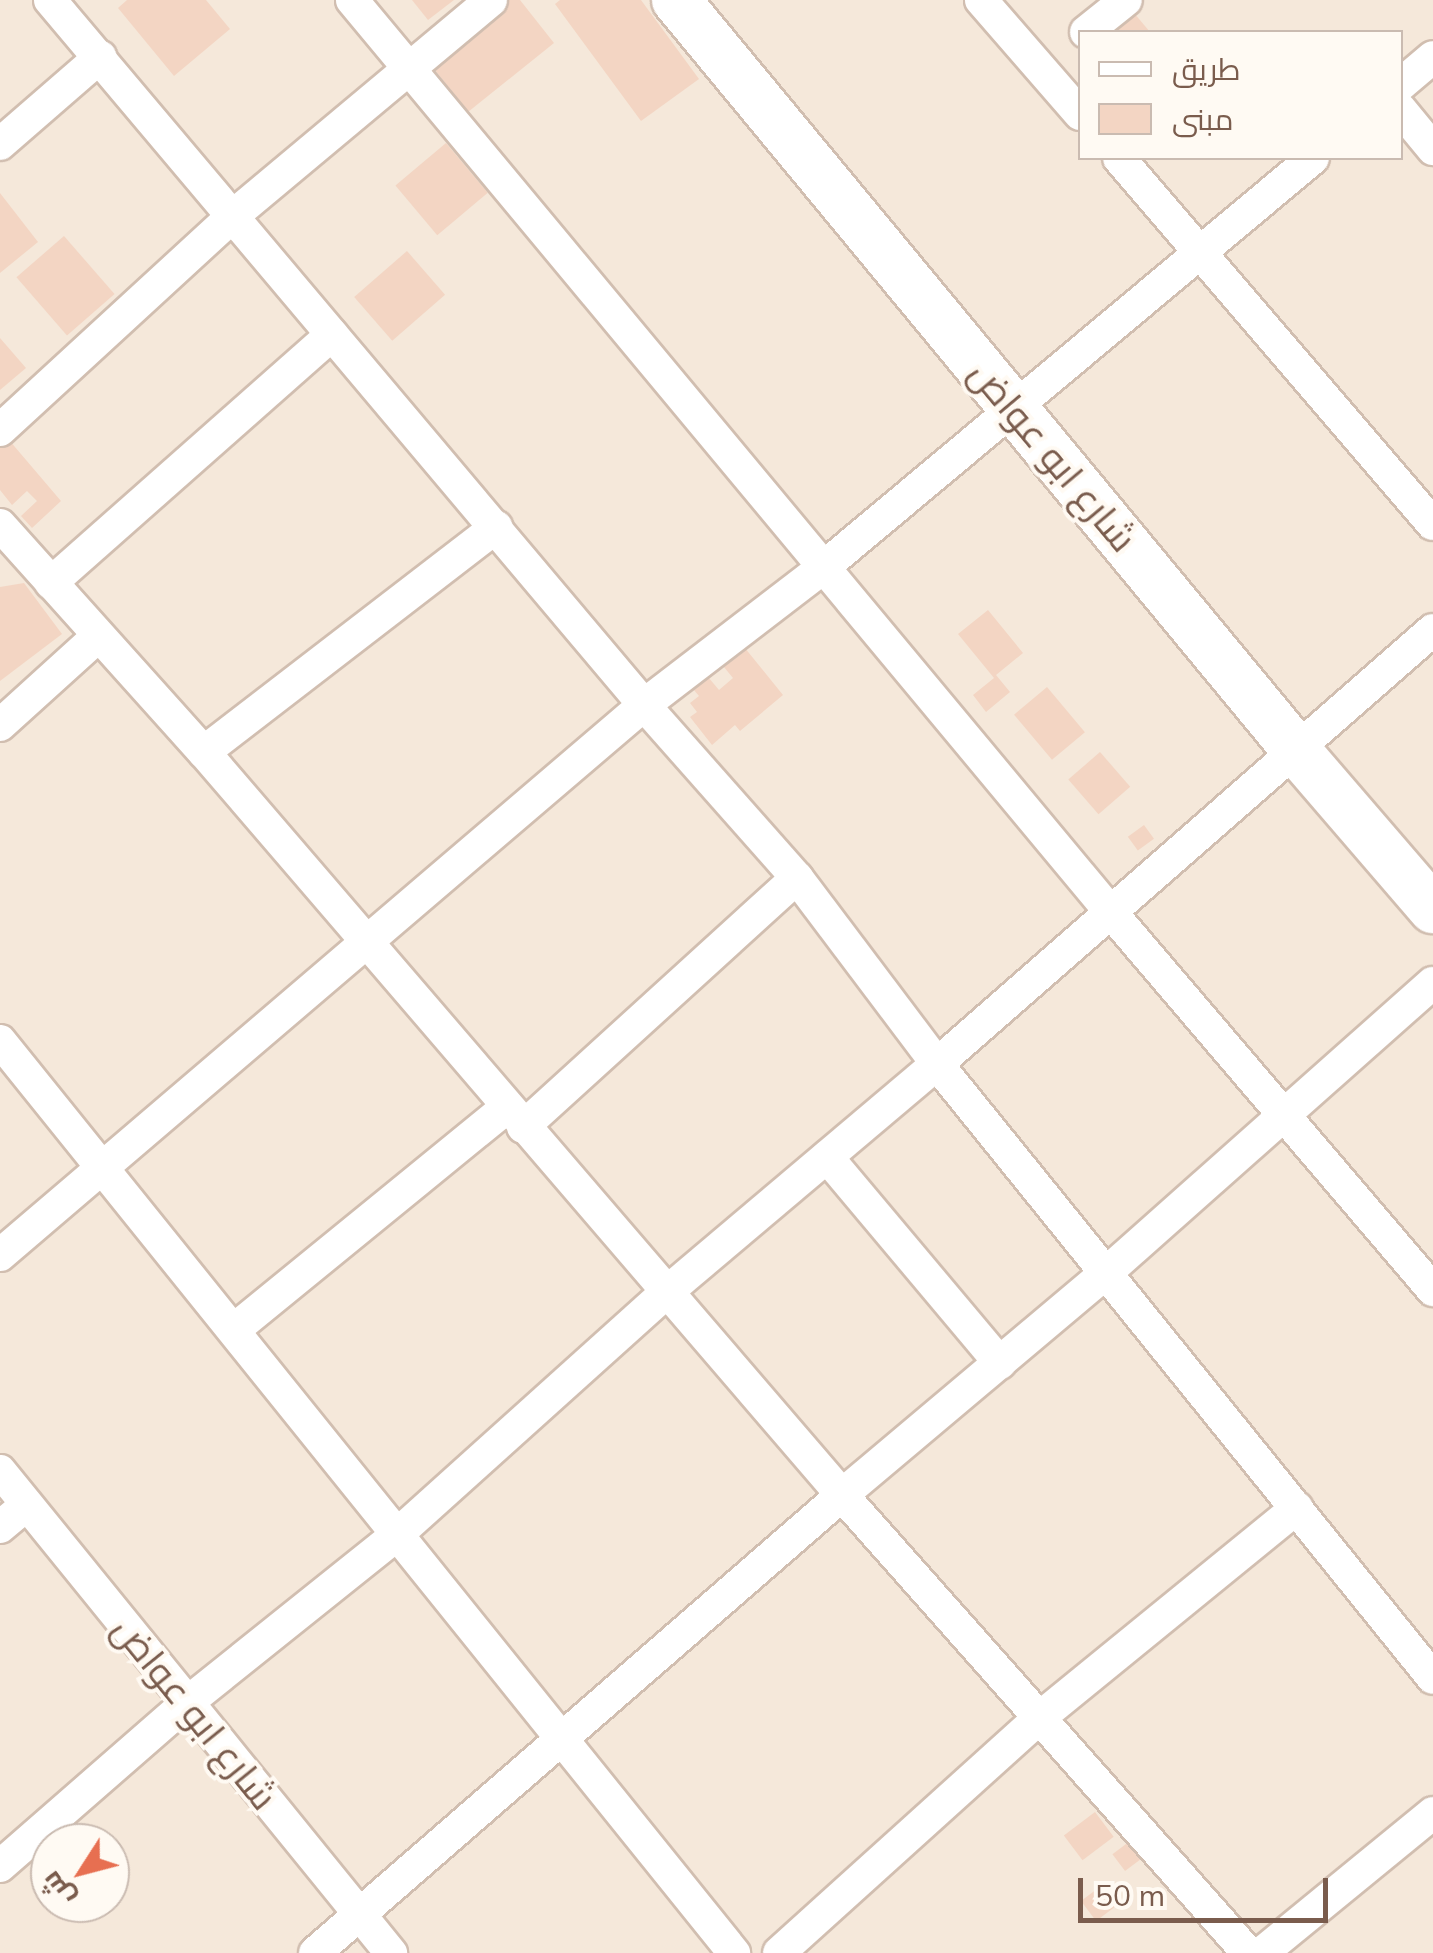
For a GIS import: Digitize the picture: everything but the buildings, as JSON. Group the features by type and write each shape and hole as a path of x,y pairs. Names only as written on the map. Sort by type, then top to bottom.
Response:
{"street":[{"path":"50,0 644,705 797,878 937,1064 1433,1678"},
{"path":"352,0 1108,910 1433,1290"},
{"path":"0,430 234,215 491,0"},
{"name":"شارع ابو عواض","path":"676,0 1296,750 1433,909"},
{"path":"981,0 1078,112"},
{"path":"1088,30 1126,0"},
{"path":"1042,69 1078,39"},
{"path":"0,144 100,57"},
{"path":"1403,83 1433,58"},
{"path":"1403,113 1433,148"},
{"path":"1121,160 1433,524"},
{"path":"0,1255 644,705 824,566 1311,160"},
{"path":"51,583 332,334"},
{"path":"0,524 204,752 842,1495 1248,1953"},
{"path":"204,752 496,527"},
{"path":"0,1866 188,1702 400,1532 667,1292 937,1064 1108,910 1433,630"},
{"path":"0,725 98,636"},
{"path":"235,1329 515,1118 797,878"},
{"path":"316,1953 842,1495 1106,1273 1433,983"},
{"path":"0,1041 101,1172 400,1532 560,1739 734,1953"},
{"path":"827,1157 1000,1362"},
{"name":"شارع ابو عواض","path":"0,1471 391,1953"},
{"path":"0,1526 26,1504"},
{"path":"780,1953 1038,1719 1297,1508"},
{"path":"1262,1953 1433,1814"}],"shaded area":[{"path":"0,0 1433,0 1433,1953 0,1953"}]}
